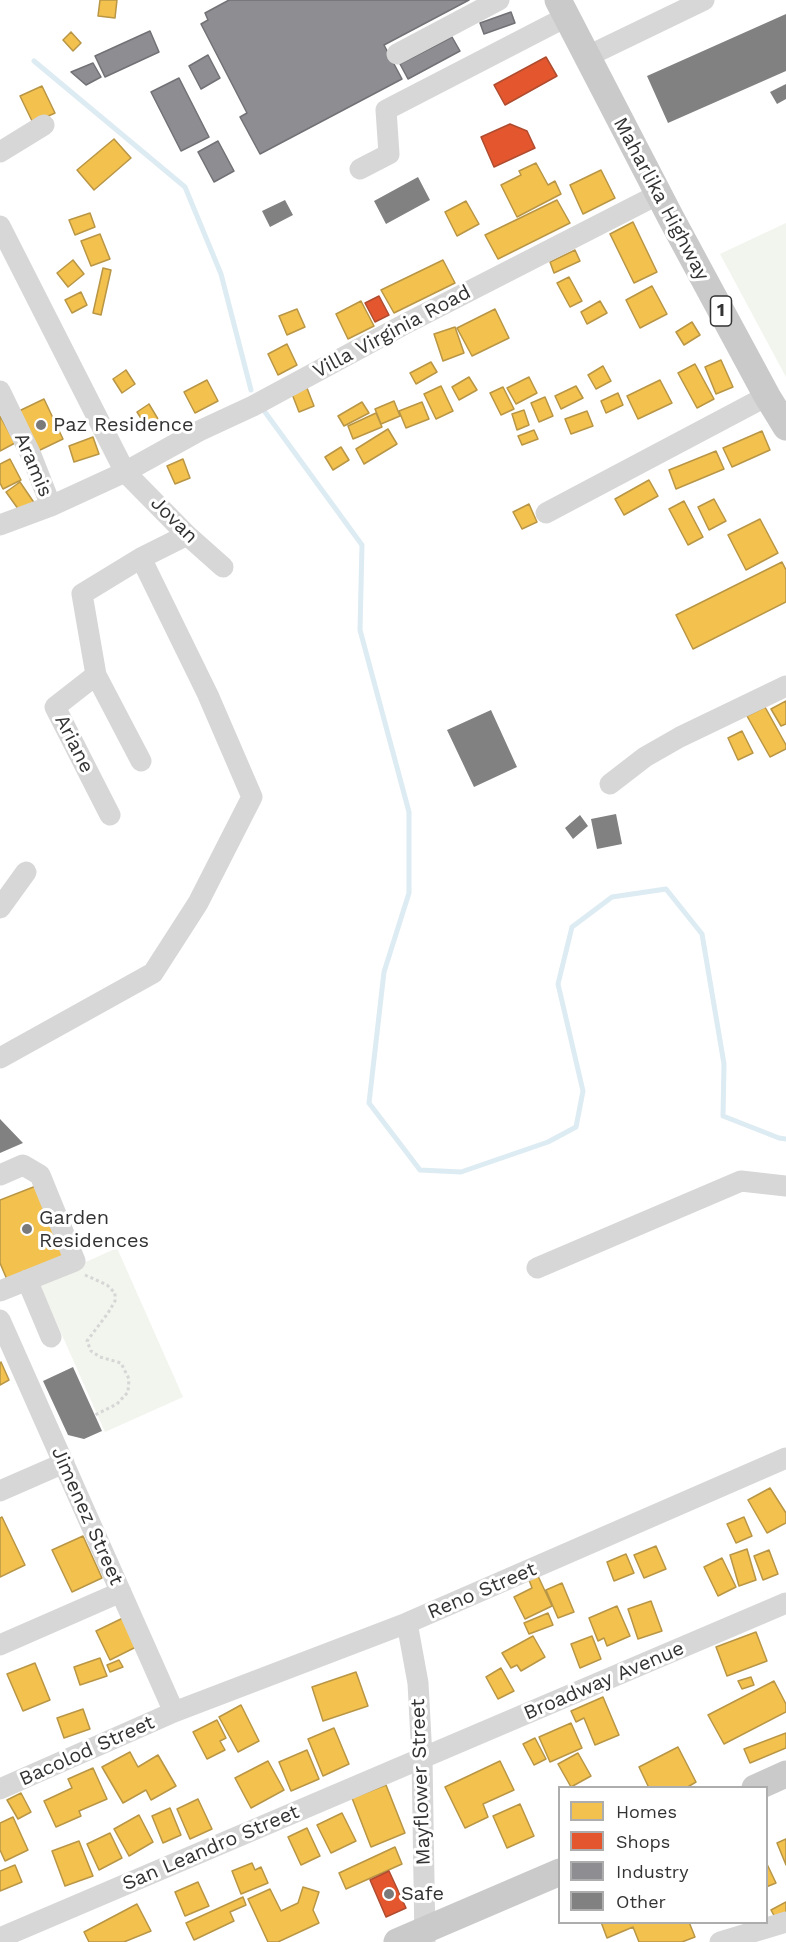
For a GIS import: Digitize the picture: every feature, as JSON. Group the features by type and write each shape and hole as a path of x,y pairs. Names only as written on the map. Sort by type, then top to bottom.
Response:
{"main road":[{"name":"Maharlika Highway","path":"562,9 658,194 786,427"},
{"path":"759,1786 786,1774"},
{"path":"397,1942 425,1936 558,1873"}],"street":[{"path":"397,54 499,0"},
{"path":"586,57 704,0"},
{"path":"360,169 388,154 386,110 562,9"},
{"path":"0,152 44,125"},
{"name":"Villa Virginia Road","path":"0,525 51,506 125,472 199,431 253,406 405,324 658,194"},
{"name":"Jovan","path":"0,226 125,472 187,535 224,567"},
{"name":"Aramis","path":"0,391 31,455 51,506"},
{"path":"546,513 767,396"},
{"path":"141,761 96,675 82,594 141,558 187,535"},
{"path":"0,1058 153,973 198,903 252,797 208,695 141,558"},
{"name":"Ariane","path":"96,675 55,707 110,815"},
{"path":"610,784 645,757 680,737 786,686"},
{"path":"0,908 26,872"},
{"path":"0,1175 23,1165 40,1175 75,1261 0,1291"},
{"path":"537,1268 741,1181 786,1186"},
{"path":"27,1280 51,1337"},
{"name":"Jimenez Street","path":"2,1328 174,1712"},
{"name":"Reno Street","path":"174,1712 407,1623 786,1458"},
{"path":"0,1491 64,1463"},
{"path":"0,1645 121,1592"},
{"name":"Broadway Avenue","path":"422,1758 786,1603"},
{"name":"Mayflower Street","path":"407,1623 418,1683 422,1758 425,1936"},
{"name":"Bacolod Street","path":"0,1789 174,1712"},
{"name":"San Leandro Street","path":"0,1938 422,1758"},
{"path":"720,1942 786,1922"}],"path":[{"path":"65,1264 107,1285 115,1293 115,1300 108,1313 87,1341 91,1351 100,1357 121,1363 129,1379 128,1392 117,1404 95,1415"}],"shaded area":[{"path":"786,223 786,377 720,254"},
{"path":"117,1248 183,1397 105,1432 39,1283"}],"building: Homes":[{"path":"100,0 117,0 115,18 98,16"},
{"path":"71,32 81,43 73,51 63,40"},
{"path":"42,86 55,113 33,123 20,96"},
{"path":"114,139 131,158 94,190 77,170"},
{"path":"536,163 548,185 555,181 561,194 517,217 501,185 521,175 519,171"},
{"path":"601,170 615,198 583,214 570,185"},
{"path":"557,200 570,223 498,259 485,235"},
{"path":"466,201 479,224 457,236 445,212"},
{"path":"90,213 95,227 75,235 69,220"},
{"path":"633,222 657,272 634,283 610,234"},
{"path":"100,234 110,259 91,266 81,241"},
{"path":"575,250 580,261 554,273 550,262"},
{"path":"73,260 84,274 68,287 57,273"},
{"path":"443,260 455,283 394,313 381,290"},
{"path":"103,268 111,270 101,315 93,313"},
{"path":"569,277 582,301 570,307 557,283"},
{"path":"652,286 667,314 640,328 626,300"},
{"path":"81,292 87,305 72,313 65,300"},
{"path":"361,301 374,326 348,339 336,314"},
{"path":"600,301 607,313 587,324 581,312"},
{"path":"297,309 305,327 287,335 279,316"},
{"path":"495,309 509,338 472,356 457,328"},
{"path":"692,322 700,335 684,345 676,332"},
{"path":"455,327 464,353 443,361 434,334"},
{"path":"287,344 297,365 278,375 268,354"},
{"path":"721,360 733,387 716,394 705,367"},
{"path":"431,362 437,372 416,384 410,373"},
{"path":"695,364 714,399 697,408 678,373"},
{"path":"603,366 611,381 596,389 588,375"},
{"path":"126,370 135,384 122,393 113,379"},
{"path":"469,377 477,390 459,400 452,387"},
{"path":"529,377 537,393 516,404 507,388"},
{"path":"207,380 218,401 195,413 184,392"},
{"path":"660,380 672,403 638,419 627,396"},
{"path":"441,386 453,411 436,419 424,394"},
{"path":"576,386 583,398 561,409 555,396"},
{"path":"503,387 514,409 501,415 490,393"},
{"path":"307,388 314,406 299,412 292,394"},
{"path":"618,393 623,405 606,413 601,401"},
{"path":"545,397 553,416 539,422 531,403"},
{"name":"Paz Residence","path":"44,399 63,439 38,451 19,411"},
{"path":"394,401 400,416 381,424 375,409"},
{"path":"362,402 369,413 344,426 338,416"},
{"path":"422,402 429,419 406,428 399,411"},
{"path":"149,404 161,424 149,431 137,412"},
{"path":"524,410 529,425 517,430 512,414"},
{"path":"587,411 593,426 571,434 565,419"},
{"path":"376,413 382,427 353,439 348,426"},
{"path":"0,416 15,443 0,451"},
{"path":"388,429 397,444 364,464 356,449"},
{"path":"534,430 538,439 522,445 518,436"},
{"path":"762,431 770,450 732,467 723,448"},
{"path":"93,437 99,454 74,462 69,446"},
{"path":"341,447 349,460 333,470 325,457"},
{"path":"716,451 724,469 676,489 669,470"},
{"path":"10,459 21,480 3,489 0,483 0,464"},
{"path":"183,459 190,478 175,484 167,466"},
{"path":"649,480 658,496 624,515 615,499"},
{"path":"20,482 35,504 21,513 6,492"},
{"path":"714,499 726,521 709,530 698,507"},
{"path":"684,501 703,537 688,545 669,509"},
{"path":"529,504 537,522 522,529 513,512"},
{"path":"760,519 778,553 746,570 728,535"},
{"path":"782,562 786,570 786,602 693,649 676,615"},
{"path":"786,701 786,724 781,726 771,709"},
{"path":"765,707 786,745 786,749 770,757 747,716"},
{"path":"742,731 753,753 738,760 728,738"},
{"name":"Garden Residences","path":"36,1186 66,1259 8,1282 0,1263 0,1200"},
{"path":"0,1363 9,1380 0,1385"},
{"path":"770,1488 786,1513 786,1523 767,1533 748,1500"},
{"path":"2,1517 25,1565 0,1577 0,1518"},
{"path":"744,1517 752,1536 736,1543 727,1524"},
{"path":"83,1536 102,1578 72,1592 52,1550"},
{"path":"656,1546 666,1569 644,1578 634,1555"},
{"path":"747,1549 756,1580 739,1586 730,1555"},
{"path":"769,1550 778,1574 763,1580 754,1556"},
{"path":"626,1554 634,1573 614,1581 607,1562"},
{"path":"722,1558 736,1587 718,1596 704,1567"},
{"path":"538,1576 552,1606 525,1619 514,1597 532,1588 529,1580"},
{"path":"562,1583 574,1612 558,1618 546,1590"},
{"path":"651,1601 662,1631 638,1639 628,1609"},
{"path":"617,1606 630,1636 607,1646 604,1638 598,1641 589,1618"},
{"path":"548,1613 553,1625 529,1634 524,1623"},
{"path":"125,1617 138,1646 110,1660 96,1631"},
{"path":"756,1632 767,1661 727,1676 716,1647"},
{"path":"533,1636 545,1657 521,1671 517,1665 511,1668 502,1653"},
{"path":"592,1636 601,1659 580,1668 571,1644"},
{"path":"100,1658 107,1676 80,1685 74,1667"},
{"path":"119,1660 123,1667 110,1672 107,1665"},
{"path":"35,1663 50,1700 23,1711 7,1674"},
{"path":"501,1668 514,1691 498,1699 486,1677"},
{"path":"356,1672 368,1706 323,1721 312,1687"},
{"path":"751,1677 754,1685 742,1689 738,1681"},
{"path":"774,1681 786,1704 786,1712 724,1744 708,1715"},
{"path":"603,1697 619,1735 595,1745 584,1718 576,1722 571,1711"},
{"path":"241,1705 259,1741 238,1752 219,1717"},
{"path":"83,1709 90,1729 64,1738 57,1718"},
{"path":"217,1720 226,1738 220,1741 225,1750 207,1759 193,1732"},
{"path":"571,1723 582,1748 550,1762 539,1737"},
{"path":"334,1728 349,1764 323,1776 308,1739"},
{"path":"786,1733 786,1748 750,1763 744,1749"},
{"path":"535,1738 546,1759 534,1765 523,1744"},
{"path":"678,1747 696,1782 689,1786 648,1786 639,1767"},
{"path":"307,1750 319,1779 291,1791 279,1762"},
{"path":"130,1752 138,1767 158,1755 176,1786 151,1800 146,1790 123,1803 102,1767"},
{"path":"578,1753 591,1776 570,1786 558,1764"},
{"path":"268,1761 284,1790 251,1808 235,1778"},
{"path":"500,1761 514,1790 483,1804 488,1817 465,1828 445,1787"},
{"path":"93,1768 107,1799 79,1811 81,1816 56,1827 44,1801 72,1788 68,1779"},
{"path":"386,1785 405,1833 371,1847 352,1798"},
{"path":"21,1793 31,1812 18,1819 7,1800"},
{"path":"198,1799 212,1829 190,1839 177,1809"},
{"path":"520,1804 534,1836 507,1848 493,1816"},
{"path":"170,1808 181,1835 163,1843 152,1816"},
{"path":"342,1813 356,1841 331,1853 317,1825"},
{"path":"139,1815 153,1842 129,1856 114,1829"},
{"path":"13,1817 28,1850 5,1861 0,1850 0,1823"},
{"path":"307,1828 320,1856 301,1865 288,1837"},
{"path":"110,1833 122,1858 99,1870 87,1844"},
{"path":"786,1839 786,1865 777,1843"},
{"path":"79,1841 93,1876 65,1886 52,1851"},
{"path":"395,1847 402,1864 346,1889 339,1873"},
{"path":"252,1863 255,1870 261,1867 268,1883 241,1894 232,1871"},
{"path":"15,1865 22,1882 0,1891 0,1871"},
{"path":"768,1866 776,1883 768,1886"},
{"path":"198,1882 209,1906 185,1916 175,1892"},
{"path":"303,1887 319,1892 313,1910 319,1923 278,1942 268,1942 248,1899 270,1889 281,1911 298,1903"},
{"path":"243,1897 246,1905 230,1912 234,1921 194,1940 186,1923"},
{"path":"786,1902 786,1916 777,1921 771,1910"},
{"path":"137,1904 151,1931 124,1942 89,1942 84,1932"},
{"path":"602,1924 690,1924 695,1937 682,1942 639,1942 633,1927 607,1938"}],"building: Shops":[{"path":"546,57 557,76 505,105 494,85"},
{"path":"510,124 527,131 535,148 494,167 481,137"},
{"path":"379,296 389,315 375,322 365,303"},
{"path":"389,1871 406,1908 386,1917 370,1880"}],"building: Industry":[{"path":"229,0 469,0 384,45 402,79 260,154 240,117 247,113 201,24 208,20 205,13"},
{"path":"511,12 515,23 484,34 480,23"},
{"path":"150,31 159,52 105,77 95,56"},
{"path":"452,37 460,51 408,79 400,64"},
{"path":"208,55 220,78 201,89 189,66"},
{"path":"93,63 101,77 86,85 71,72"},
{"path":"179,78 209,137 181,151 151,92"},
{"path":"218,141 234,171 214,182 198,152"}],"building: Other":[{"path":"786,14 786,71 668,123 647,76"},
{"path":"786,84 786,99 777,104 770,92"},
{"path":"418,177 430,200 386,224 374,201"},
{"path":"285,200 293,215 270,227 262,211"},
{"path":"491,710 517,767 474,787 447,730"},
{"path":"616,814 622,844 597,849 591,819"},
{"path":"580,815 588,826 573,839 565,828"},
{"path":"0,1119 23,1143 0,1153"},
{"path":"73,1367 102,1431 84,1439 68,1435 43,1381"}],"waterway":[{"path":"34,61 185,187 221,274 251,390"},
{"path":"265,412 362,545 360,630 409,812 409,893 384,972 369,1103 420,1170 461,1172 548,1142 576,1127 583,1091 558,984 572,927 612,897 666,889 702,934 724,1064 723,1116 786,1139"}],"place":[{"name":"Paz Residence","path":"41,425"},
{"name":"Garden Residences","path":"27,1229"},
{"name":"Safe","path":"389,1894"}]}
